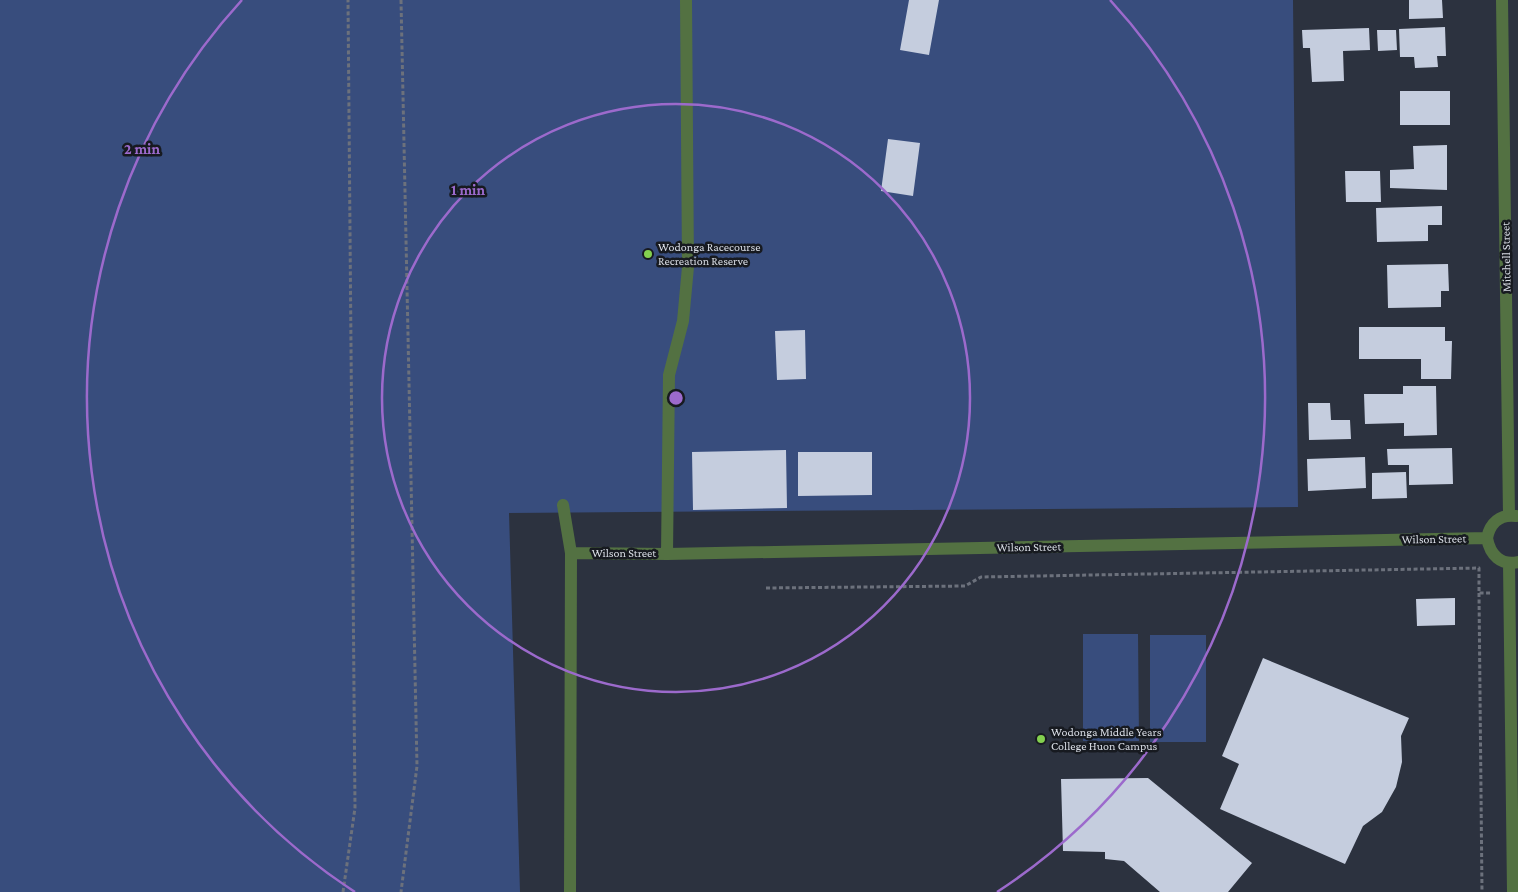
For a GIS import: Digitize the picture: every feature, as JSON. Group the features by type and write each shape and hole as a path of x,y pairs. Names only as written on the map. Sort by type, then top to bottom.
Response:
{"street":[{"path":"667,554 669,374 682,321 688,267 686,0"},
{"name":"Mitchell Street","path":"1502,0 1514,516"},
{"path":"563,505 571,553 570,892"},
{"path":"1513,892 1509,593 1513,563 1493,555 1487,538 1494,522 1514,516"},
{"name":"Wilson Street","path":"571,553 667,554 1487,538"}],"path":[{"path":"343,892 355,808 348,0"},
{"path":"401,0 416,766 401,892"},
{"path":"766,588 965,586 981,577 1479,568 1482,892"},
{"path":"1479,593 1509,593"}],"shaded area":[{"name":"Wodonga Racecourse Recreation Reserve","path":"0,0 1293,0 1298,507 509,513 520,892 0,892"},
{"path":"1083,634 1138,634 1139,741 1083,741"},
{"path":"1150,635 1206,635 1206,742 1150,742"}],"building":[{"path":"909,0 939,0 929,55 900,50"},
{"path":"1409,0 1442,0 1443,18 1409,19"},
{"path":"1445,27 1446,56 1437,56 1438,67 1415,68 1414,57 1400,57 1399,29"},
{"path":"1369,28 1370,50 1343,51 1344,81 1312,82 1310,48 1303,48 1302,30"},
{"path":"1377,30 1396,30 1397,50 1378,51"},
{"path":"1400,91 1450,91 1450,125 1400,125"},
{"path":"888,139 920,143 913,196 881,191"},
{"path":"1447,145 1447,190 1390,188 1390,170 1414,169 1413,146"},
{"path":"1345,171 1380,171 1381,202 1346,202"},
{"path":"1442,206 1442,225 1428,225 1428,241 1377,242 1376,208"},
{"path":"1448,264 1449,291 1441,291 1441,307 1388,308 1387,265"},
{"path":"1359,327 1445,327 1445,341 1452,341 1451,379 1421,379 1421,359 1359,359"},
{"path":"805,330 806,379 777,380 775,331"},
{"path":"1403,386 1436,386 1437,435 1404,436 1404,423 1365,424 1364,394 1403,394"},
{"path":"1308,403 1330,403 1331,420 1350,420 1351,439 1309,440"},
{"path":"1452,448 1453,484 1409,485 1409,465 1388,465 1387,449"},
{"path":"786,450 787,508 693,510 692,452"},
{"path":"798,452 872,452 872,495 798,496"},
{"path":"1365,457 1366,488 1308,491 1307,459"},
{"path":"1406,472 1407,498 1372,499 1372,473"},
{"path":"1455,598 1455,625 1417,626 1416,599"},
{"path":"1263,658 1409,718 1401,736 1402,762 1396,787 1382,812 1363,826 1345,864 1220,809 1239,764 1222,756"},
{"path":"1148,778 1252,863 1228,892 1160,892 1124,861 1105,859 1105,852 1063,851 1061,779"}],"place":[{"name":"Wodonga Racecourse Recreation Reserve","path":"648,254"},
{"name":"Wodonga Middle Years College Huon Campus","path":"1041,739"}]}
